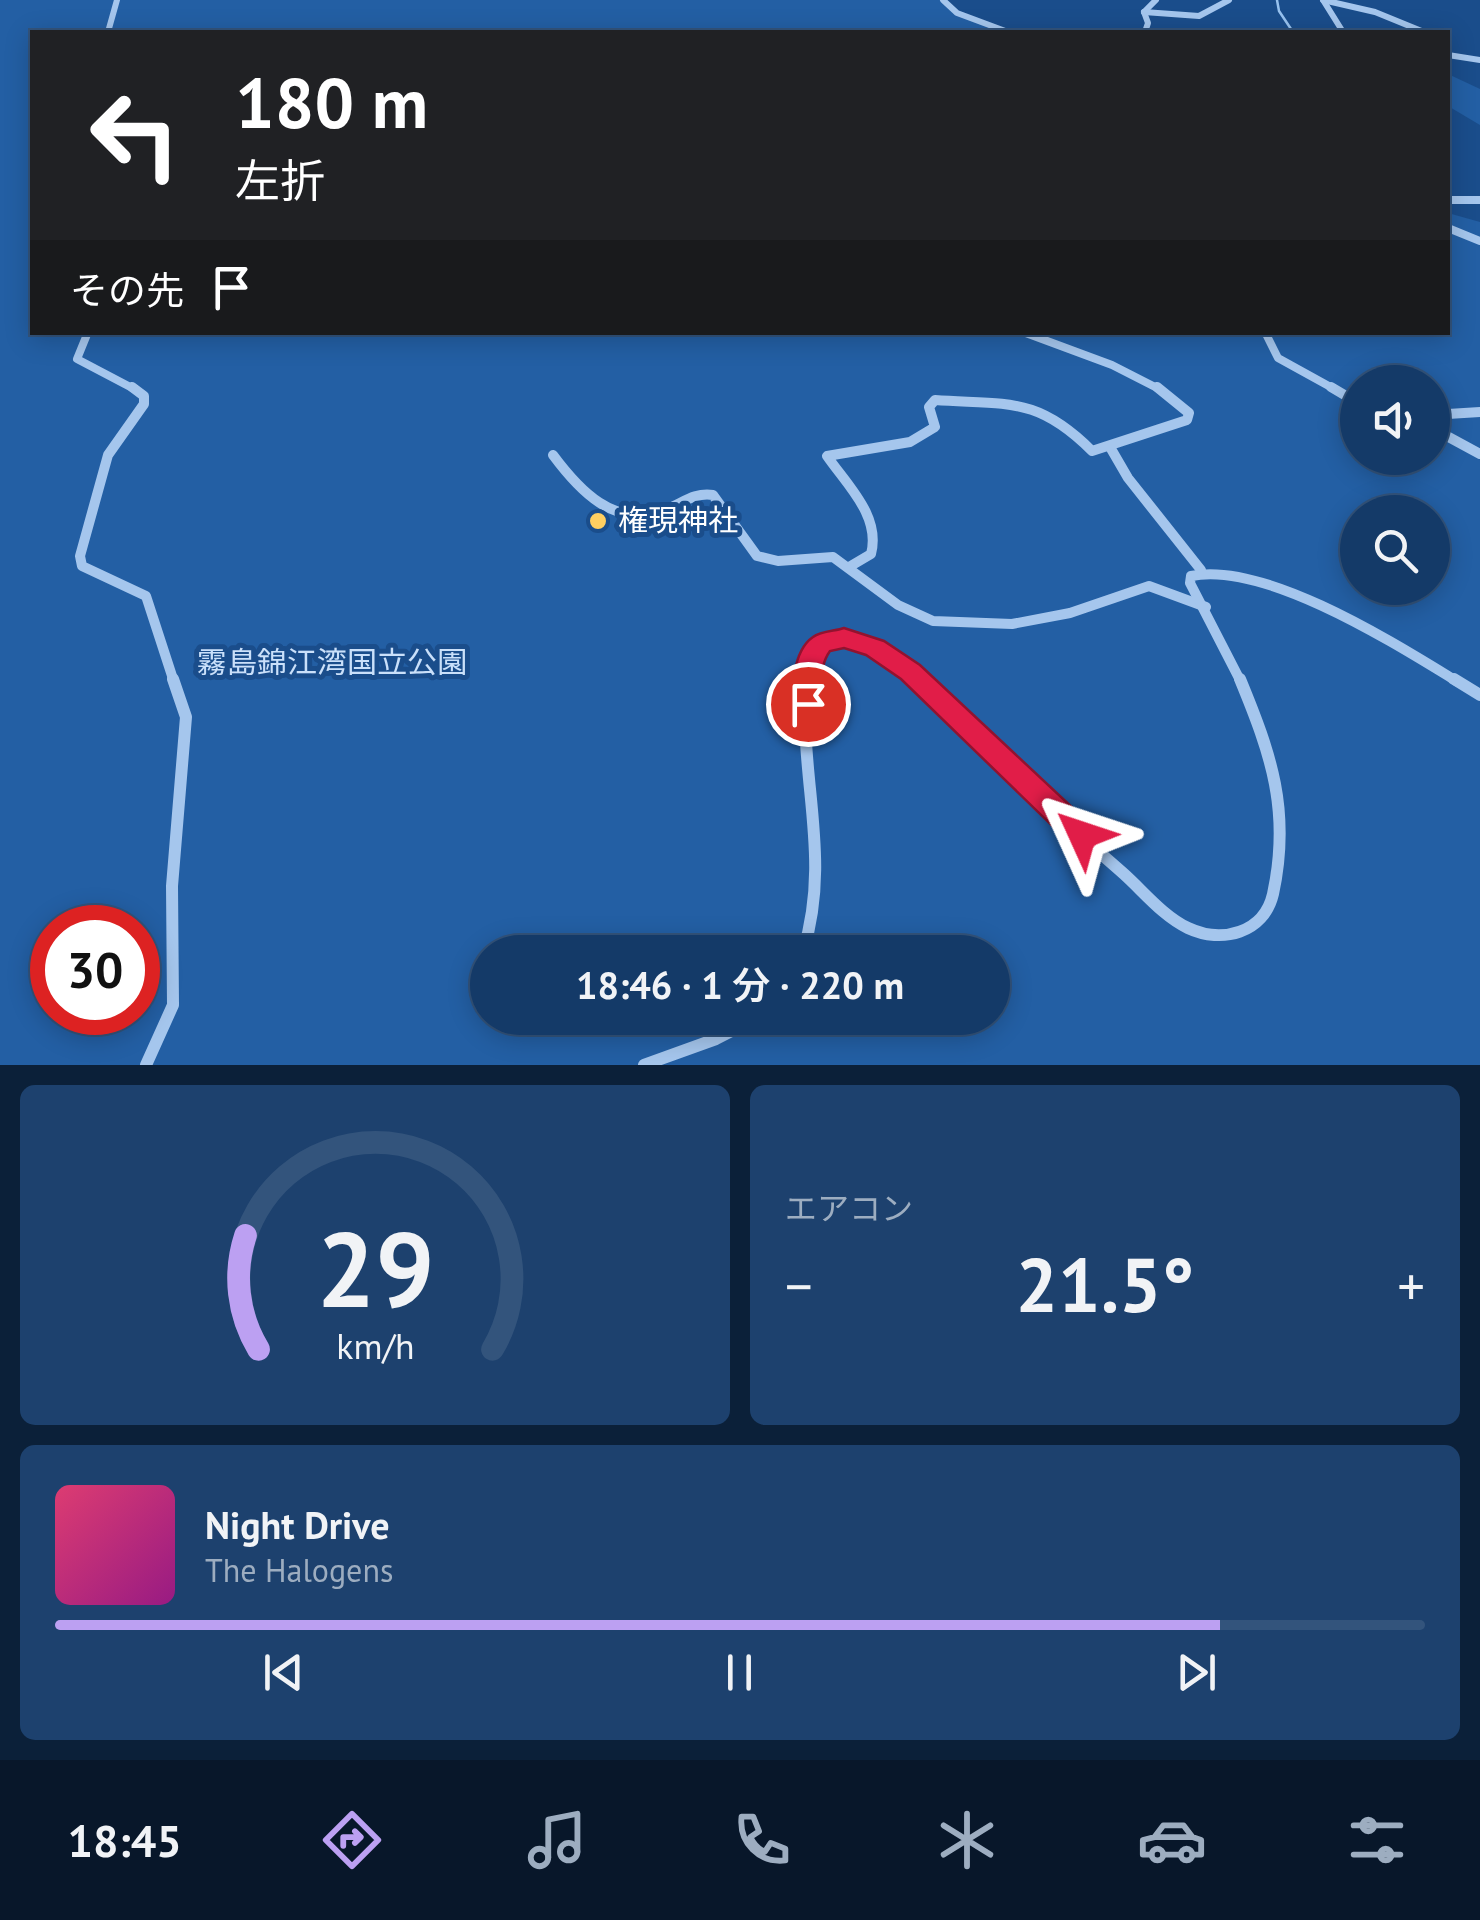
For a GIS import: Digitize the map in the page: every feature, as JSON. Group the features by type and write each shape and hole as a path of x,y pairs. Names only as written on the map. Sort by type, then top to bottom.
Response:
{"street":[{"path":"109,30 117,0"},
{"path":"943,0 957,14 1002,30"},
{"path":"1144,12 1156,0"},
{"path":"1144,12 1198,19 1217,12 1229,0"},
{"path":"1341,30 1323,0 1375,12 1419,30"},
{"path":"1144,12 1146,30"},
{"path":"1450,53 1479,61"},
{"path":"1450,201 1480,200"},
{"path":"1450,229 1480,241"},
{"path":"87,335 77,359 95,374 138,390 144,396 144,404 108,456 80,556 82,566 146,596 186,717 172,886 173,1004 146,1065"},
{"path":"848,567 870,554 875,536 860,503 827,456 920,437 934,427 930,407 936,400 1032,407 1066,425 1092,452 1110,447 1114,441 1188,420 1189,413 1128,372 1031,335"},
{"path":"1266,335 1268,346 1286,364 1340,393"},
{"path":"1450,413 1480,412"},
{"path":"1450,438 1480,454"},
{"path":"1110,447 1128,478 1202,570"},
{"path":"553,455 588,498 616,511 647,515 708,493 718,499 757,556 778,561 826,556 848,567 898,605 933,621 958,625 1012,624 1070,613 1149,586 1206,608"},
{"path":"808,935 816,904 817,875 806,730 809,661 822,644 844,638 875,648 910,672 1024,784 1185,928 1221,936 1252,929 1270,906 1276,880 1279,791 1234,661 1190,583 1192,576 1202,570 1227,570 1324,608 1480,695"},
{"path":"644,1065 725,1035"}],"green space":[{"name":"霧島錦江湾国立公園","path":"0,0 942,0 953,13 1000,30 30,30 30,335 1450,335 1450,214 1480,222 1480,1065 0,1065"},
{"path":"1450,75 1480,89 1480,125 1450,107"}],"waterway":[{"path":"1277,0 1279,11 1292,30"}],"place":[{"name":"権現神社","path":"598,521"}],"route":[{"path":"808,704 809,661 822,644 844,638 875,648 910,672 1082,835"}]}
